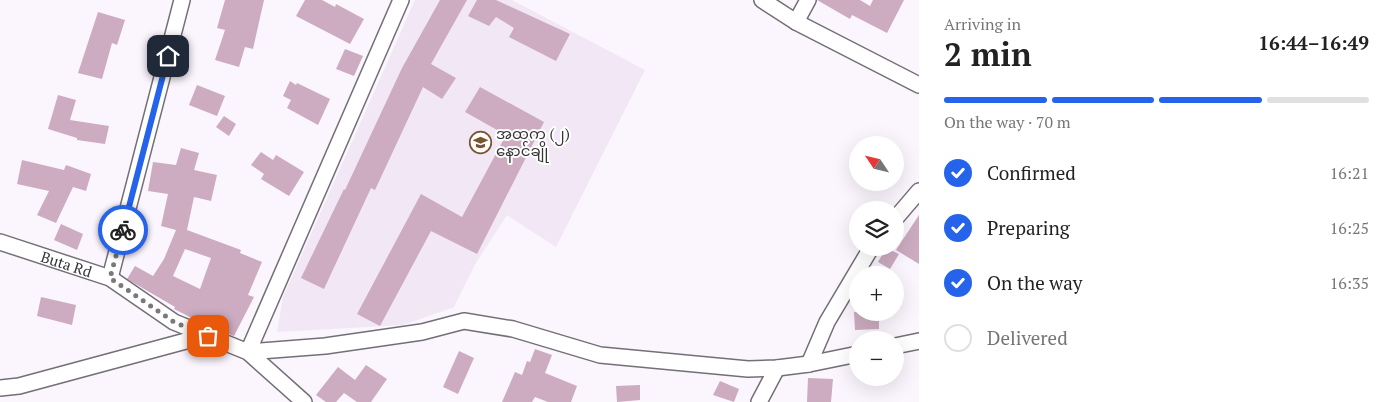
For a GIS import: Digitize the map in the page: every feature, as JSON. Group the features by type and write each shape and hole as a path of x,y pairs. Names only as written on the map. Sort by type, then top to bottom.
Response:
{"street":[{"path":"110,278 182,0"},
{"path":"401,0 248,352 344,343 422,332 464,321 513,329 600,355 748,369 809,364 849,356"},
{"path":"762,0 796,22 919,84"},
{"path":"796,22 808,0"},
{"path":"904,208 919,191"},
{"name":"Buta Rd","path":"0,242 110,278 174,322 248,352 304,402"},
{"path":"809,364 827,322 866,256"},
{"path":"0,388 19,386 208,336"},
{"path":"904,344 919,341"},
{"path":"759,402 777,368"}],"shaded area":[{"name":"အထက (၂) နောင်ချို","path":"415,0 512,0 645,70 556,247 507,215 474,266 454,307 403,325 277,332 283,297"}],"building":[{"path":"225,0 264,0 253,49 245,47 239,67 215,60 225,30 217,28"},
{"path":"305,0 322,0 335,7 336,4 364,19 350,44 296,16"},
{"path":"440,0 467,0 431,64 456,78 442,99 423,87 375,190 371,188 324,289 301,278 345,190 402,68"},
{"path":"477,0 496,0 570,34 556,61 509,37 514,28 496,17 489,26 468,16"},
{"path":"817,0 860,0 870,6 873,0 904,0 887,33 852,15 850,19"},
{"path":"98,12 125,20 117,45 112,43 102,79 78,73"},
{"path":"345,49 363,56 354,76 336,69"},
{"path":"290,81 330,99 318,125 287,108 291,100 283,96"},
{"path":"197,85 225,96 217,116 189,105"},
{"path":"480,87 544,122 477,254 431,231 380,326 357,314 421,194 462,217 506,135 465,112"},
{"path":"58,95 76,100 70,120 109,126 105,144 77,140 77,138 48,129"},
{"path":"224,116 236,124 229,136 216,127"},
{"path":"181,148 199,153 194,170 217,175 211,201 194,197 187,230 241,250 240,253 262,262 248,295 254,297 234,336 174,309 175,307 127,279 135,266 153,276 164,259 176,230 161,226 168,194 148,191 153,162 176,165","holes":["185,249 211,258 200,289 173,276"]},
{"path":"261,152 273,160 276,155 304,172 289,196 261,179 264,174 251,165"},
{"path":"22,160 64,170 66,165 91,174 86,191 73,187 56,223 37,215 49,191 17,184"},
{"path":"919,215 919,264 904,255 904,238"},
{"path":"61,224 83,234 77,250 54,240"},
{"path":"881,256 898,256 892,266 885,266 878,262"},
{"path":"41,297 76,305 72,325 37,316"},
{"path":"854,321 879,321 879,329 855,330"},
{"path":"535,349 552,355 545,373 577,386 571,402 548,402 535,397 532,402 502,402 515,372 522,375 527,361 530,362"},
{"path":"459,351 474,358 458,394 443,387"},
{"path":"366,365 387,379 371,402 357,402 344,393 336,402 326,402 316,395 338,367 355,380"},
{"path":"808,378 833,379 831,402 807,402"},
{"path":"720,381 739,389 734,402 713,395"},
{"path":"640,385 640,400 617,402 616,386"}],"way so far":[{"path":"123,230 110,278 174,322 208,336"}],"place":[{"name":"အထက (၂) နောင်ချို","path":"480,142"}],"route":[{"path":"123,230 168,56"}]}
